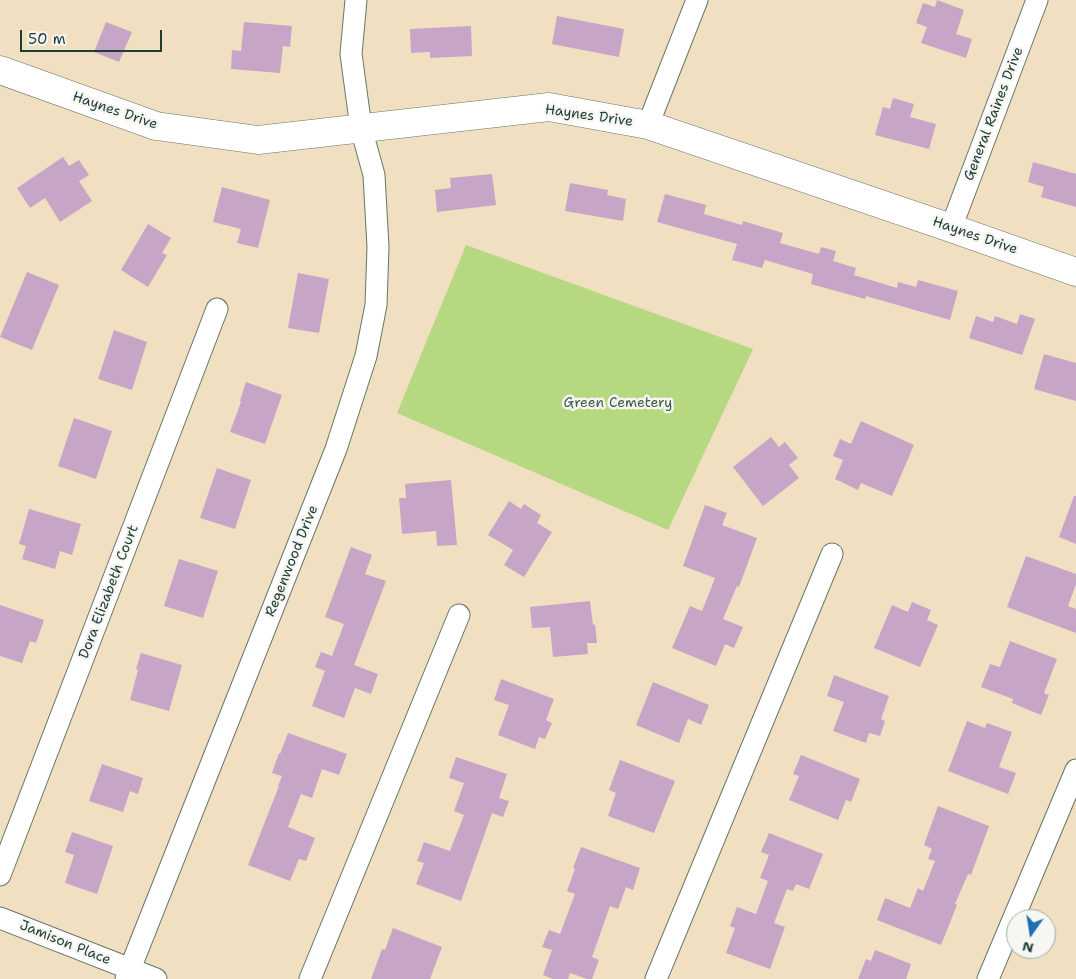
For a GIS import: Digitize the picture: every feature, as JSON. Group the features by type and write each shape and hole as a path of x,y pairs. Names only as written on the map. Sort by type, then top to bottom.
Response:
{"street":[{"name":"Regenwood Drive","path":"128,974 336,449 366,356 376,305 378,247 374,175 361,128 351,54 356,0"},
{"path":"648,125 698,0"},
{"name":"General Raines Drive","path":"951,228 1037,0"},
{"name":"Haynes Drive","path":"0,70 156,126 258,140 549,107 648,125 1076,272"},
{"name":"Dora Elizabeth Court","path":"0,875 217,309"},
{"path":"656,979 832,554"},
{"path":"310,979 459,615"},
{"path":"988,979 1076,770"},
{"name":"Jamison Place","path":"0,918 128,974 156,979"}],"green space":[{"name":"Green Cemetery","path":"466,245 753,349 668,530 397,413"}],"building":[{"path":"937,0 964,10 956,34 972,39 966,58 921,43 927,27 916,23 923,3 935,7"},
{"path":"557,16 624,29 619,57 552,44"},
{"path":"106,22 132,32 119,62 94,52"},
{"path":"244,22 292,26 290,47 283,46 280,73 231,69 232,50 241,51"},
{"path":"471,26 472,56 430,58 430,52 411,53 410,29"},
{"path":"893,98 914,104 910,117 936,124 929,149 875,135 883,107 890,109"},
{"path":"63,157 69,166 79,160 89,175 79,181 92,201 60,222 45,198 30,208 17,188"},
{"path":"1033,162 1076,174 1076,207 1041,197 1044,187 1028,182"},
{"path":"492,174 496,205 437,212 435,190 451,188 450,178"},
{"path":"570,183 608,190 607,195 626,199 623,221 565,211"},
{"path":"222,187 270,200 258,248 237,243 241,229 213,222"},
{"path":"665,194 706,205 704,214 742,225 743,221 783,233 780,243 819,254 821,247 836,251 833,261 856,268 854,275 897,288 898,282 916,287 918,280 958,291 950,320 866,296 865,299 811,284 813,274 765,260 762,268 732,260 737,244 657,222"},
{"path":"148,224 171,238 162,253 167,255 148,287 121,270"},
{"path":"27,272 59,285 32,350 0,337"},
{"path":"298,273 329,279 319,333 288,328"},
{"path":"1020,314 1035,319 1022,355 969,338 976,316 993,322 995,316 1017,324"},
{"path":"114,330 147,342 132,390 98,379"},
{"path":"1044,354 1076,363 1076,401 1034,389"},
{"path":"246,382 282,395 265,444 230,432"},
{"path":"74,418 112,431 96,479 58,466"},
{"path":"861,421 914,445 892,496 861,483 858,490 835,479 843,460 833,456 840,439 851,444"},
{"path":"771,437 779,447 785,442 798,458 789,465 799,478 763,506 733,467"},
{"path":"217,468 251,480 235,529 200,518"},
{"path":"451,480 457,545 437,546 436,531 402,534 399,498 406,498 405,484"},
{"path":"1074,496 1076,496 1076,544 1059,537"},
{"path":"509,501 521,509 524,504 541,515 537,523 552,532 524,577 504,565 513,550 488,535"},
{"path":"705,505 727,513 722,525 757,538 739,587 737,586 723,619 743,627 734,648 725,644 716,666 672,648 690,606 702,611 715,578 683,566"},
{"path":"29,509 81,524 72,555 60,551 55,569 22,559 26,546 19,544"},
{"path":"351,547 372,555 365,574 386,581 354,665 378,674 371,694 355,688 344,718 312,706 325,671 315,667 321,652 332,656 344,624 325,617"},
{"path":"1026,556 1076,574 1076,584 1068,606 1076,609 1076,633 1007,607"},
{"path":"179,559 218,571 203,618 164,606"},
{"path":"590,601 597,643 587,643 588,654 553,657 550,627 532,628 530,607"},
{"path":"912,602 931,610 927,620 938,625 920,667 874,648 892,605 908,612"},
{"path":"0,605 44,620 36,643 30,641 22,663 0,656"},
{"path":"1010,641 1057,659 1044,693 1049,695 1041,715 1012,703 1013,699 981,687 990,664 1000,667"},
{"path":"141,653 182,665 169,711 130,700"},
{"path":"834,675 889,696 881,719 885,721 880,736 869,733 866,743 833,731 844,702 827,696"},
{"path":"501,679 554,699 546,720 552,723 545,739 539,737 535,749 498,735 509,705 494,700"},
{"path":"653,682 709,705 701,725 688,719 679,743 636,725"},
{"path":"967,721 985,728 987,723 1012,732 999,767 1016,773 1008,794 948,771"},
{"path":"288,733 347,754 339,775 322,769 312,798 301,794 288,827 315,838 306,861 299,859 290,881 248,865 279,786 282,776 272,773"},
{"path":"801,755 860,779 851,802 846,800 838,820 789,800 799,776 793,774"},
{"path":"456,757 507,774 499,798 509,801 503,817 492,813 461,901 416,884 424,863 417,861 424,842 450,851 464,815 454,811 464,783 449,778"},
{"path":"620,760 675,781 654,833 608,816 616,793 609,790"},
{"path":"102,764 143,778 138,794 130,791 123,812 89,801"},
{"path":"938,806 989,826 971,875 968,874 955,904 957,905 941,945 877,920 885,898 910,908 918,888 923,891 935,861 928,859 932,849 924,845"},
{"path":"72,832 113,846 97,894 65,883 74,855 65,852"},
{"path":"769,833 823,854 809,889 796,884 793,891 787,889 774,923 785,927 770,969 726,953 735,928 730,926 737,907 756,914 768,881 760,878 769,855 761,852"},
{"path":"581,847 640,868 633,890 626,887 618,909 610,906 592,957 599,960 592,979 570,973 568,979 553,979 543,975 552,950 542,947 549,930 560,934 575,894 567,891"},
{"path":"393,928 442,947 430,979 371,979 382,949 385,950"},
{"path":"875,950 911,964 906,979 858,979 866,959 871,961"}]}
